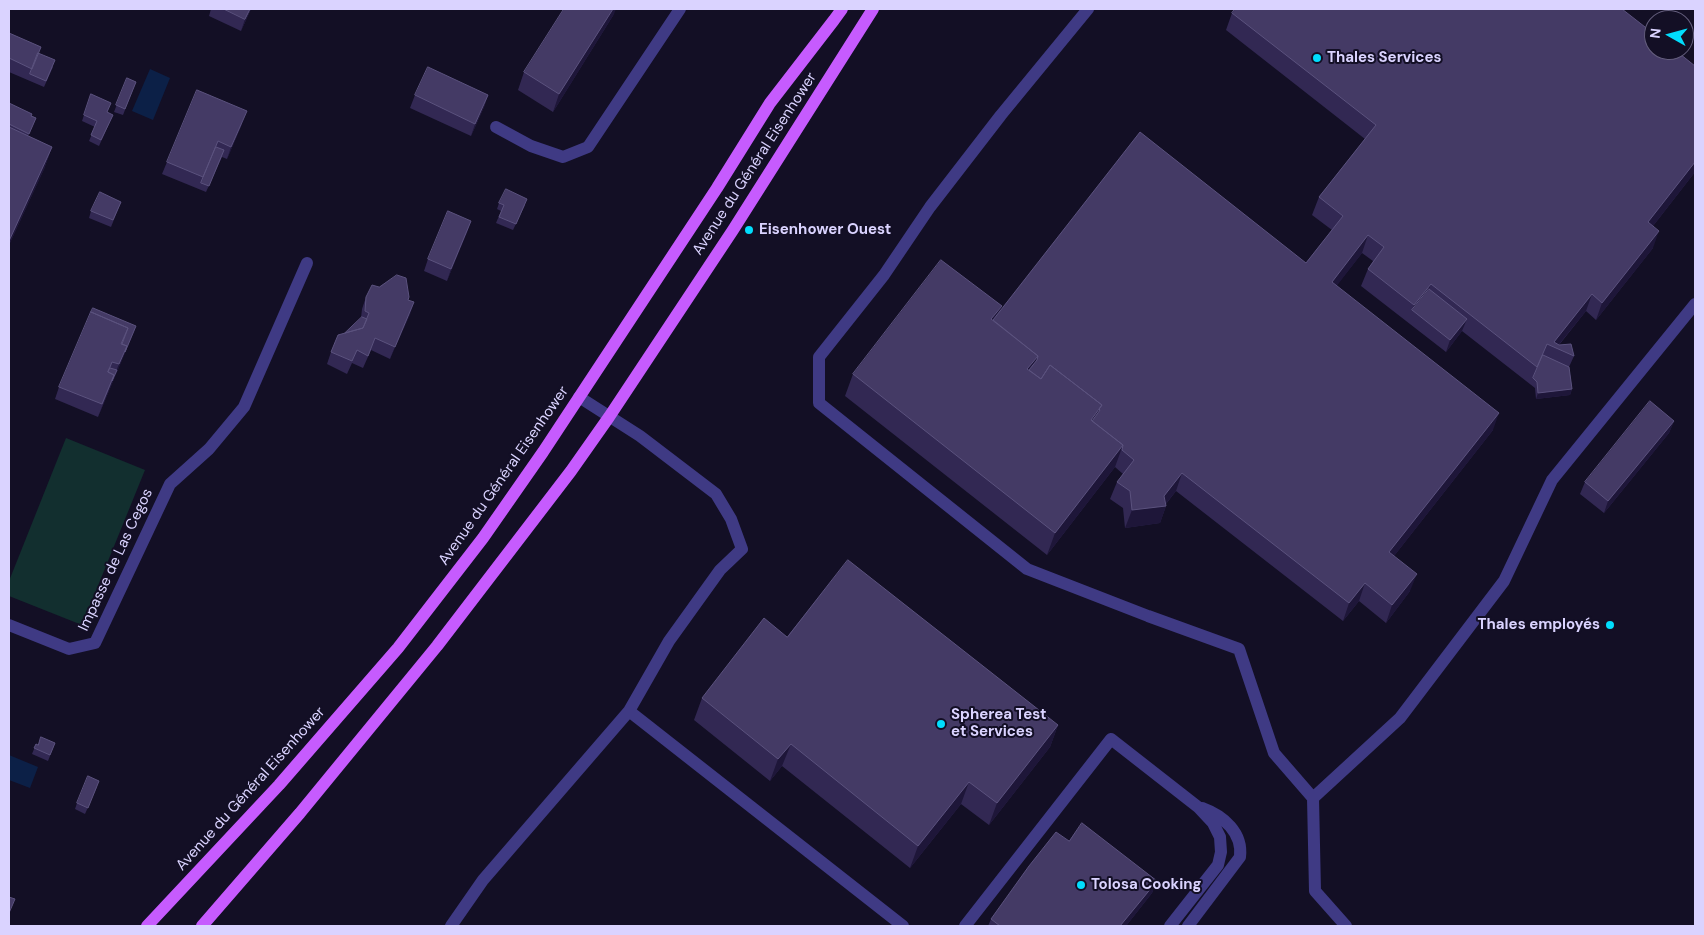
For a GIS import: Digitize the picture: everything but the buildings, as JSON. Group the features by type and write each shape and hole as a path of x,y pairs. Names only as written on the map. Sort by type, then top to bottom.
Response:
{"main road":[{"name":"Avenue du Général Eisenhower","path":"147,926 279,785 398,648 483,538 717,188 770,103 842,9"},
{"name":"Avenue du Général Eisenhower","path":"202,926 300,813 437,646 571,471 733,230 873,9"}],"street":[{"path":"496,127 532,146 563,156 588,147 680,9"},
{"path":"1088,9 1001,115 930,207 884,275 819,357 819,403 1027,570 1239,649 1274,753 1314,798 1315,891 1346,926"},
{"name":"Impasse de Las Cegos","path":"9,625 69,649 94,644 170,484 209,449 244,407 307,263"},
{"path":"1314,798 1400,718 1504,581 1552,480 1695,304"},
{"path":"451,926 482,880 629,711 669,641 720,570 742,549 731,518 716,494 640,436 579,397"},
{"path":"629,711 903,926"},
{"path":"965,926 1111,739 1198,807 1213,824 1220,837 1221,852 1218,865 1170,926"},
{"path":"1188,926 1240,857 1241,847 1238,837 1230,826 1212,812 1198,807"}],"green space":[{"path":"66,438 145,470 82,625 9,596 9,581"}],"water":[{"path":"150,69 170,78 153,120 132,111"},
{"path":"9,755 38,767 30,788 9,780"}],"place":[{"name":"Thales Services","path":"1317,58"},
{"name":"Eisenhower Ouest","path":"749,230"},
{"name":"Thales employés","path":"1610,625"},
{"name":"Spherea Test et Services","path":"941,724"},
{"name":"Tolosa Cooking","path":"1081,885"}]}
